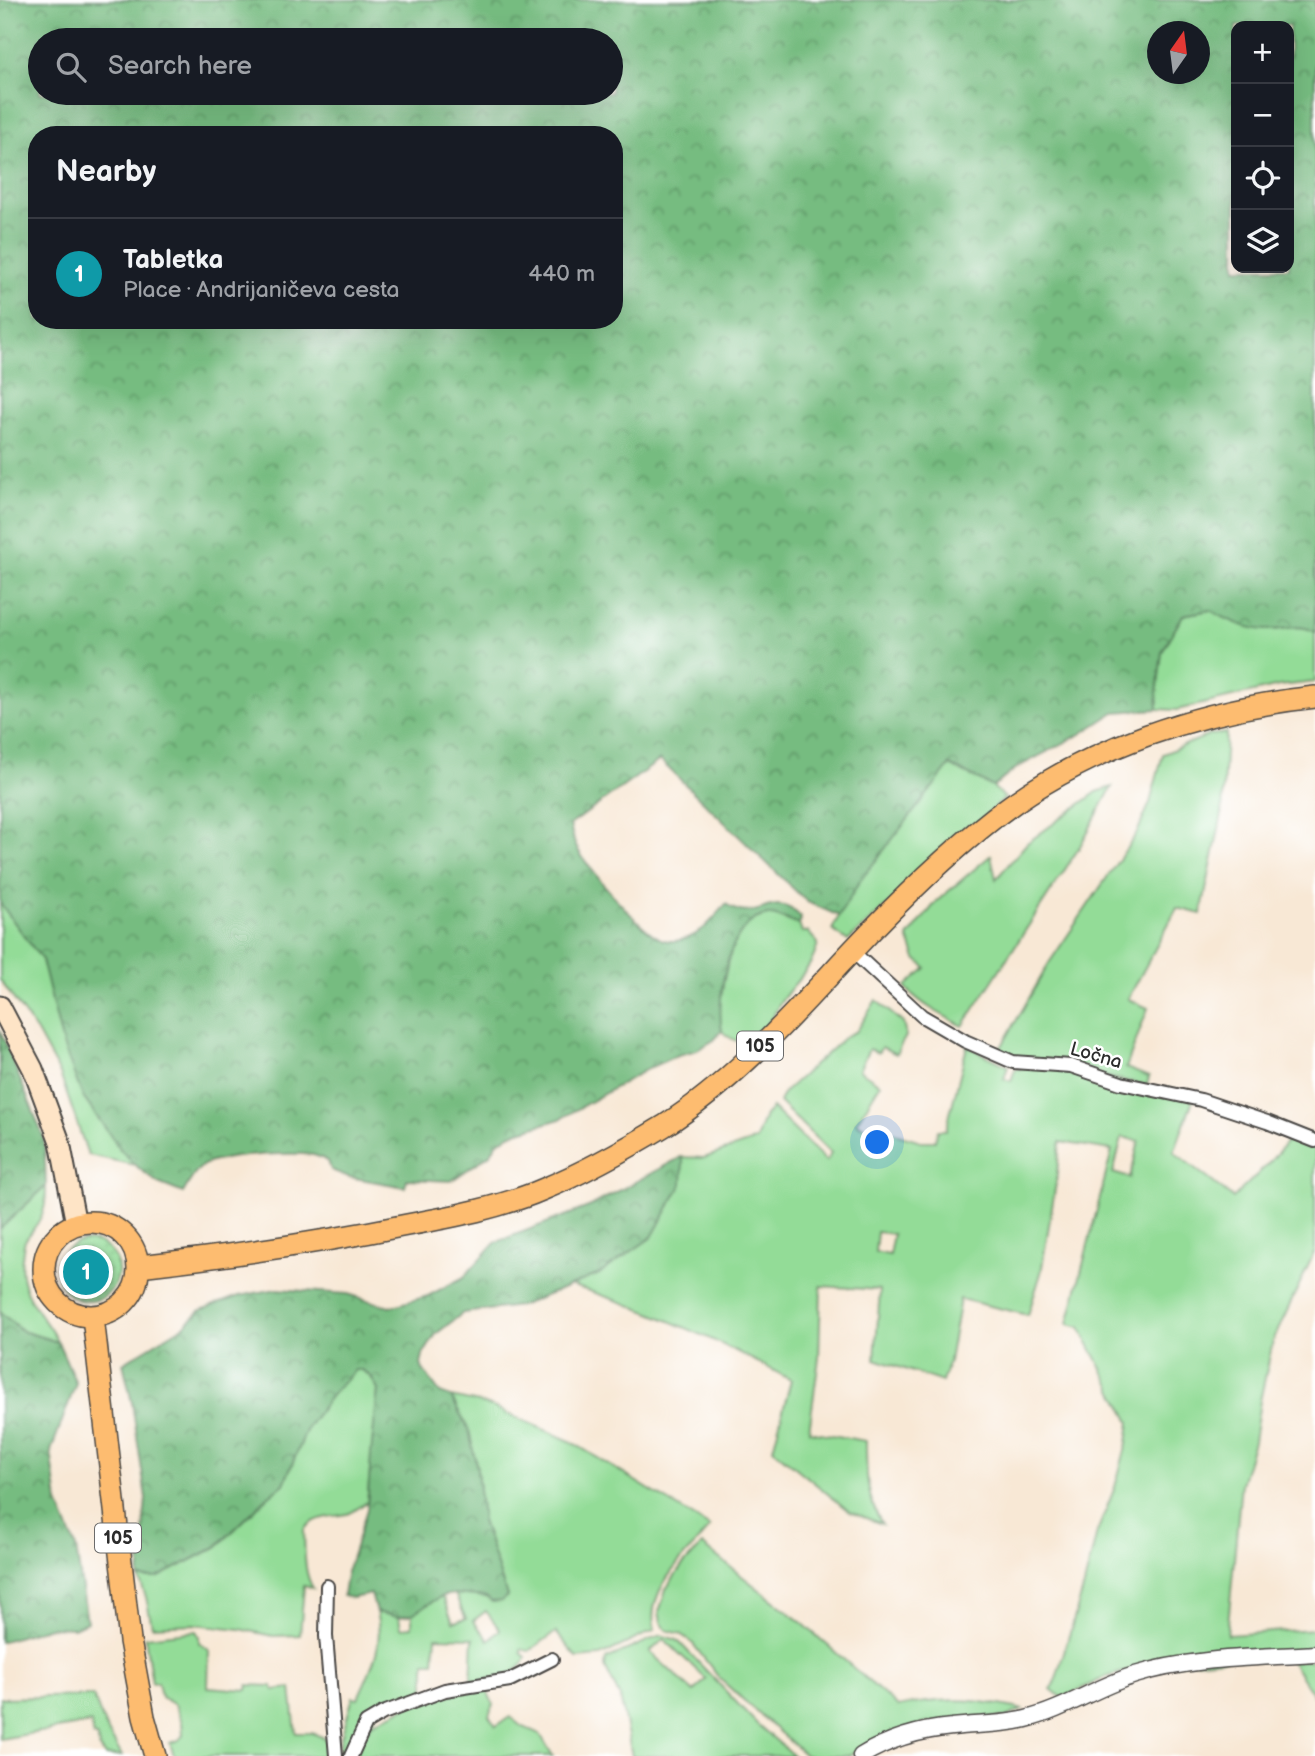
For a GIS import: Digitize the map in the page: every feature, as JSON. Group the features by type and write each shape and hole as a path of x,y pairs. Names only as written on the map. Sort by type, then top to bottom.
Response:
{"main road":[{"name":"105","path":"139,1266 354,1236 456,1216 543,1190 625,1149 667,1124 704,1097 783,1026 852,951 942,861 998,815 1092,759 1143,737 1199,718 1267,702 1315,697"},
{"path":"0,1006 33,1069 60,1142 76,1224"},
{"path":"90,1222 104,1223 128,1239 139,1266 131,1295 121,1306 108,1314 93,1317 64,1309 53,1298 46,1285 43,1270 45,1255 57,1236 76,1224 90,1222"},
{"name":"105","path":"93,1317 130,1642 144,1717 155,1756"}],"street":[{"name":"Ločna","path":"852,951 922,1016 965,1041 1013,1062 1071,1066 1121,1083 1201,1100 1315,1141"},
{"path":"327,1586 326,1636 335,1756"},
{"path":"862,1756 884,1742 919,1732 1007,1723 1038,1716 1106,1686 1159,1668 1222,1659 1315,1654"},
{"path":"351,1756 366,1723 383,1713 445,1690 510,1680 552,1659"}],"green space":[{"path":"0,0 1315,0 1315,632 1297,627 1274,630 1252,628 1210,610 1183,615 1162,652 1157,693 1158,709 1115,712 1081,734 1018,767 993,787 950,765 860,881 839,916 807,902 660,760 570,825 576,846 603,883 643,926 664,940 681,940 695,935 726,904 747,912 781,905 801,917 799,925 768,915 754,920 743,930 727,962 721,1000 722,1031 714,1040 697,1050 649,1068 560,1119 510,1134 497,1143 490,1154 451,1181 407,1179 405,1187 349,1177 331,1170 328,1161 313,1155 256,1155 224,1159 202,1166 183,1193 158,1183 121,1150 83,1097 63,1045 42,960 0,903"},
{"path":"1210,610 1230,621 1252,628 1274,630 1297,627 1315,632 1315,682 1279,686 1177,710 1158,709 1157,693 1162,652 1183,615"},
{"path":"1226,733 1222,814 1201,914 1177,908 1128,999 1148,1008 1126,1068 1149,1077 1147,1085 1022,1060 999,1051 1049,963 1137,833 1150,803 1163,754 1209,735"},
{"path":"950,765 993,787 1005,798 848,941 832,930 843,908 886,844"},
{"path":"1112,787 1079,848 963,1026 932,1009 905,987 926,968 916,959 908,937 937,901 991,855 996,879 1027,843 1097,792"},
{"path":"0,903 42,960 63,1045 83,1097 135,1165 88,1155 60,1074 37,1032 0,980"},
{"path":"771,914 799,925 802,932 808,932 818,943 812,961 765,1027 750,1041 737,1041 723,1032 720,1024 721,998 727,966 735,940 742,928"},
{"path":"876,1000 903,1023 906,1036 896,1054 882,1047 878,1053 869,1049 859,1070 880,1084 856,1123 875,1133 878,1128 921,1141 935,1141 938,1130 946,1130 967,1046 1008,1066 1004,1079 1011,1081 1015,1069 1053,1066 1193,1100 1174,1152 1233,1198 1269,1163 1293,1134 1315,1144 1315,1251 1273,1341 1254,1441 1241,1484 1227,1635 1315,1629 1315,1650 1141,1667 1106,1677 1062,1698 1051,1689 1084,1586 1097,1532 1115,1487 1130,1422 1080,1327 1068,1324 1112,1150 1060,1142 1041,1273 1028,1315 960,1299 949,1361 942,1382 875,1359 880,1290 821,1286 819,1358 809,1431 866,1441 870,1494 882,1524 850,1512 773,1449 791,1380 684,1327 570,1285 599,1274 683,1161 681,1157 704,1158 756,1140 765,1115 772,1108 826,1161 831,1153 779,1102 784,1092 846,1036 857,1031","holes":["1122,1137 1139,1141 1130,1178 1113,1173","877,1232 893,1234 889,1255 875,1252"]},
{"path":"0,1030 44,1138 46,1186 0,1229"},
{"path":"681,1157 682,1184 652,1237 599,1274 520,1306 463,1313 436,1334 423,1355 423,1370 440,1393 451,1397 469,1430 477,1469 482,1521 507,1596 502,1601 492,1602 486,1597 455,1594 442,1596 412,1614 399,1617 376,1612 371,1594 352,1598 343,1596 346,1575 367,1509 378,1390 371,1377 362,1370 355,1370 332,1394 308,1426 284,1484 216,1547 157,1578 139,1578 146,1498 132,1403 123,1363 185,1325 201,1310 239,1296 277,1289 348,1294 390,1307 428,1296 464,1277 496,1242 591,1206"},
{"path":"46,1186 43,1213 24,1243 21,1271 32,1303 58,1342 22,1331 0,1312 0,1228"},
{"path":"82,1241 94,1241 110,1249 116,1259 116,1283 110,1293 94,1301 82,1301 66,1293 58,1277 58,1265 66,1249"},
{"path":"0,1312 22,1331 58,1342 76,1383 51,1451 58,1502 76,1548 87,1622 74,1628 50,1627 0,1642"},
{"path":"355,1370 362,1370 371,1377 378,1390 367,1502 349,1513 313,1522 304,1530 306,1568 313,1588 304,1586 300,1635 273,1636 194,1624 152,1626 139,1578 157,1578 217,1547 284,1484 308,1426 332,1394"},
{"path":"451,1397 488,1405 570,1441 710,1527 680,1561 662,1587 653,1615 655,1630 600,1656 577,1658 556,1632 529,1651 521,1649 521,1653 526,1657 518,1669 503,1676 471,1683 473,1638 436,1637 434,1662 425,1662 425,1693 380,1709 348,1756 339,1756 340,1741 353,1697 358,1698 378,1646 376,1612 399,1617 401,1628 412,1627 412,1614 440,1597 443,1598 453,1622 466,1619 455,1594 507,1596 482,1521 477,1470 469,1430","holes":["486,1611 500,1630 489,1640 473,1621"]},
{"path":"702,1545 801,1622 898,1707 924,1702 962,1700 1022,1710 1006,1717 967,1718 899,1730 870,1742 848,1756 806,1756 720,1679 693,1644 681,1634 666,1630 661,1622 659,1612 666,1589 682,1566"},
{"path":"196,1631 199,1643 209,1650 208,1687 247,1690 248,1685 272,1686 274,1690 291,1688 296,1733 312,1733 325,1738 331,1756 174,1756 170,1743 179,1740 183,1735 182,1722 175,1705 161,1697 158,1682 152,1683 145,1637"},
{"path":"661,1635 677,1640 757,1724 794,1756 632,1756 620,1697 605,1667 606,1659","holes":["664,1639 706,1679 694,1692 650,1652"]},
{"path":"1315,1660 1315,1698 1291,1661"},
{"path":"486,1688 493,1704 489,1716 496,1726 510,1717 521,1726 540,1734 553,1756 354,1756 371,1724 420,1700"},
{"path":"93,1696 106,1728 122,1756 105,1756 100,1750 97,1737 93,1736 91,1723 0,1739 0,1698"}],"place":[{"name":"Tabletka","path":"86,1272"}]}
